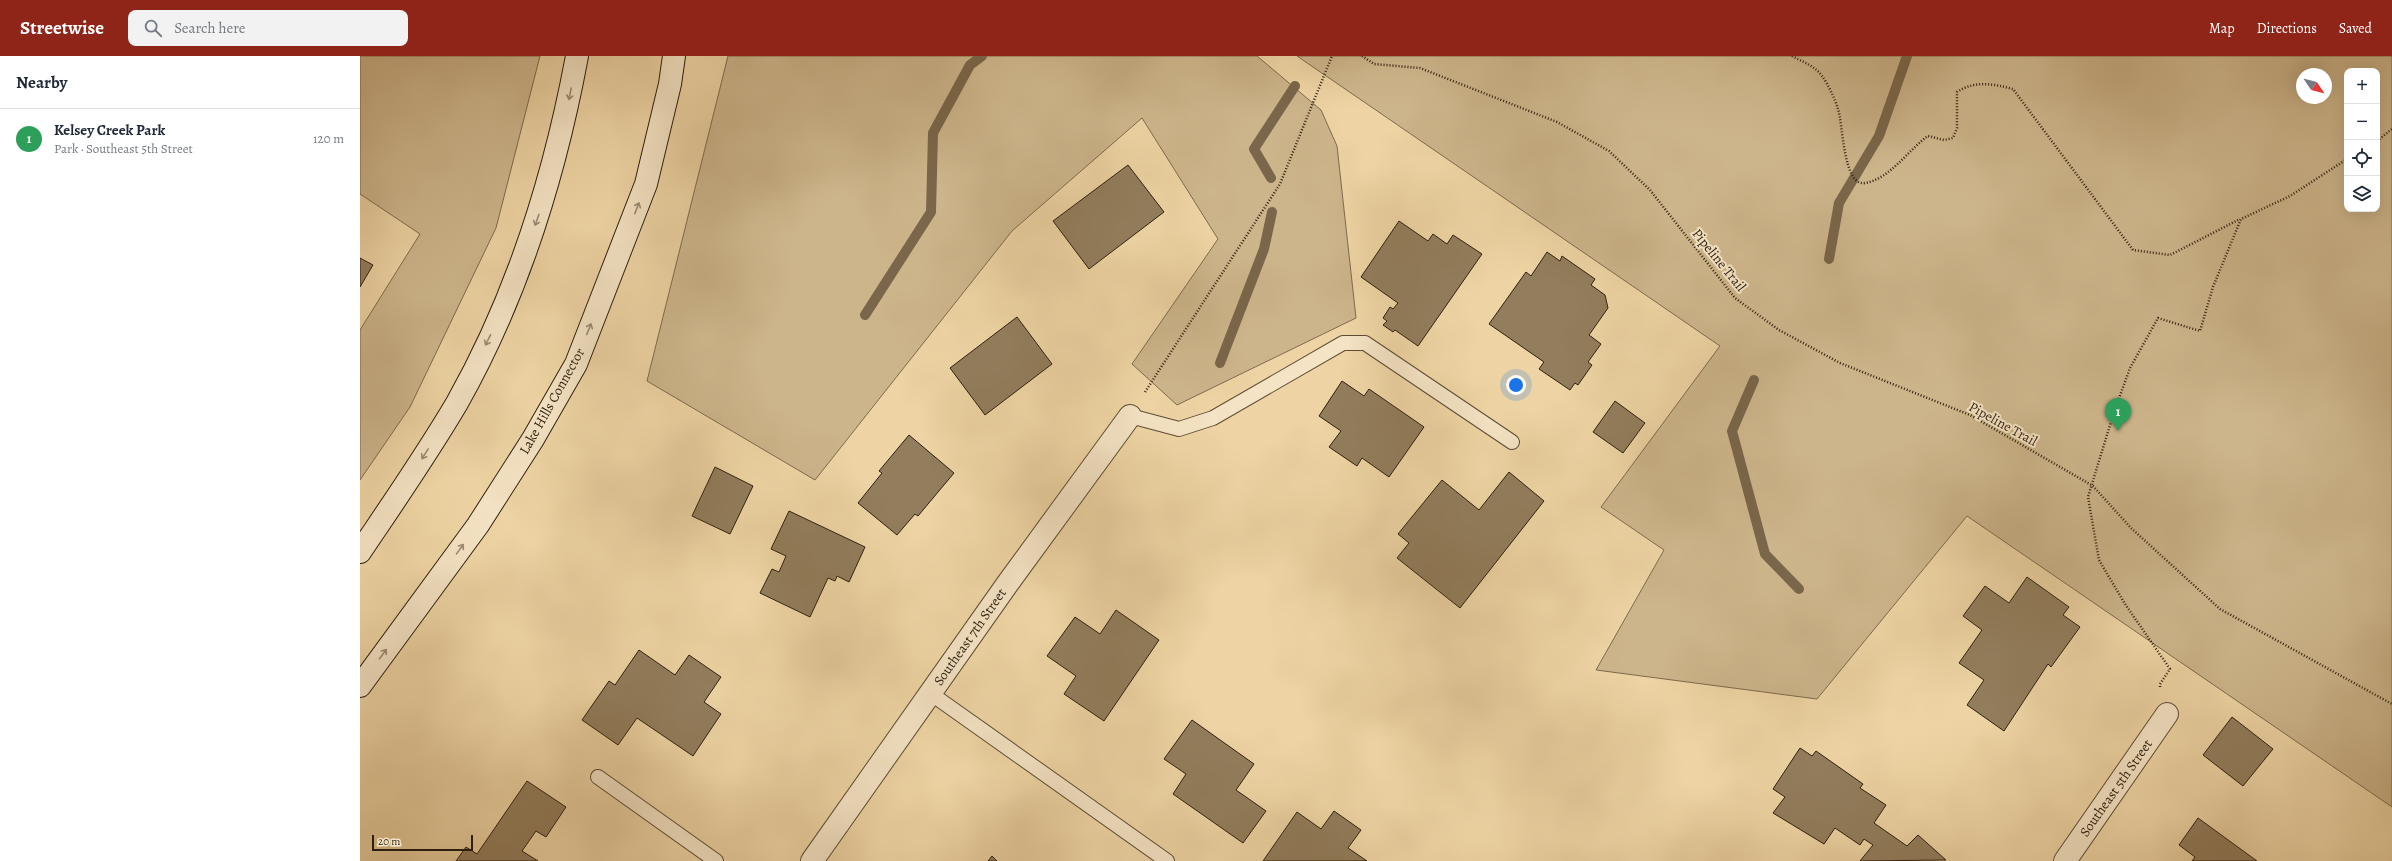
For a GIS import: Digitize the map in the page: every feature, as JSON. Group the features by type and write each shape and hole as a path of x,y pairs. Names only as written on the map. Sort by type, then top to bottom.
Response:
{"main road":[{"path":"360,552 404,488 457,402 494,326 537,220 566,116 577,56"},
{"name":"Lake Hills Connector","path":"360,686 478,525 534,439 576,364 646,184 670,84 674,56"},
{"name":"Southeast 7th Street","path":"812,861 930,693 1130,416"},
{"name":"Southeast 5th Street","path":"2065,861 2167,714"}],"lane":[{"path":"1130,416 1179,429 1213,418 1343,343 1365,343 1512,442"},
{"path":"930,693 1167,861"},
{"path":"598,777 716,861"}],"path":[{"path":"1130,416 1280,184 1332,56"},
{"name":"Pipeline Trail","path":"1362,56 1374,64 1420,68 1557,122 1609,151 1650,190 1735,298 1779,330 1840,363 1970,415 2093,486 2130,528 2220,609 2392,704"},
{"path":"1792,56 1814,68 1823,77 1838,109 1850,174 1858,182 1865,184 1889,172 1914,146 1928,136 1940,140 1953,138 1957,128 1957,92 1965,87 1989,83 2013,89 2134,250 2170,255 2290,196 2344,161"},
{"path":"2378,140 2392,130"},
{"path":"2167,714 2160,684 2170,669 2125,604 2099,560 2088,497 2093,486 2114,412 2130,368 2158,318 2200,331 2213,287 2241,219"}],"shaded area":[{"path":"360,56 540,56 496,228 410,407 360,480 360,330 420,234 360,194"},
{"path":"728,56 1257,56 1321,110 1337,146 1356,318 1177,405 1132,364 1218,239 1142,118 1012,231 815,480 647,381"},
{"path":"1297,56 2392,56 2392,807 1967,516 1817,699 1596,670 1664,550 1601,507 1720,346"}],"building":[{"path":"1128,165 1164,212 1089,269 1053,221"},
{"path":"1399,221 1428,241 1433,234 1447,244 1453,235 1482,254 1418,346 1395,330 1393,332 1383,325 1387,321 1383,318 1390,307 1393,309 1398,303 1361,277"},
{"path":"1547,252 1560,261 1562,256 1595,279 1591,285 1605,295 1608,308 1589,335 1601,344 1588,362 1592,365 1578,385 1575,383 1570,390 1539,369 1544,362 1489,324 1526,272 1531,276"},
{"path":"360,258 373,265 360,287"},
{"path":"1017,317 1052,364 985,415 950,368"},
{"path":"1342,381 1364,396 1369,389 1424,427 1389,477 1362,458 1357,466 1329,447 1341,431 1319,416"},
{"path":"1615,401 1645,423 1623,453 1593,432"},
{"path":"909,435 954,473 918,516 915,514 897,535 858,503 882,473 879,471"},
{"path":"715,467 753,486 730,534 692,516"},
{"path":"1509,472 1544,501 1460,608 1397,558 1409,543 1398,534 1442,480 1479,510"},
{"path":"789,511 865,547 849,582 837,576 835,581 828,578 810,617 760,593 772,569 779,572 786,556 771,549"},
{"path":"2027,577 2069,607 2063,615 2080,627 2051,667 2048,664 2004,731 1967,705 1984,680 1959,663 1982,630 1963,616 1985,586 2009,603"},
{"path":"1116,610 1159,640 1104,721 1064,694 1076,676 1047,656 1075,617 1100,634"},
{"path":"639,650 675,675 689,655 721,677 704,702 721,714 693,756 637,718 618,745 582,720 609,681 615,685"},
{"path":"2232,717 2273,749 2243,786 2203,755"},
{"path":"1192,720 1254,764 1236,790 1266,811 1243,843 1173,794 1186,774 1164,759"},
{"path":"1800,748 1812,756 1816,751 1863,784 1860,788 1886,805 1874,823 1907,846 1918,835 1946,860 1860,861 1873,845 1864,839 1860,845 1835,828 1824,844 1773,813 1785,797 1773,789"},
{"path":"527,781 566,807 546,837 536,831 522,851 538,861 456,861 466,847 477,854"},
{"path":"1334,811 1361,830 1348,848 1367,861 1263,861 1297,812 1321,829"},
{"path":"2198,818 2257,861 2192,861 2195,857 2179,845"},
{"path":"992,856 997,861 988,861"}],"waterway":[{"path":"865,315 931,212 933,133 970,65 982,56"},
{"path":"1829,259 1839,203 1879,136 1907,56"},
{"path":"1271,178 1254,149 1295,86"},
{"path":"1220,363 1264,249 1272,212"},
{"path":"1754,380 1732,431 1765,554 1799,589"}],"place":[{"name":"Kelsey Creek Park","path":"2118,431"}]}
